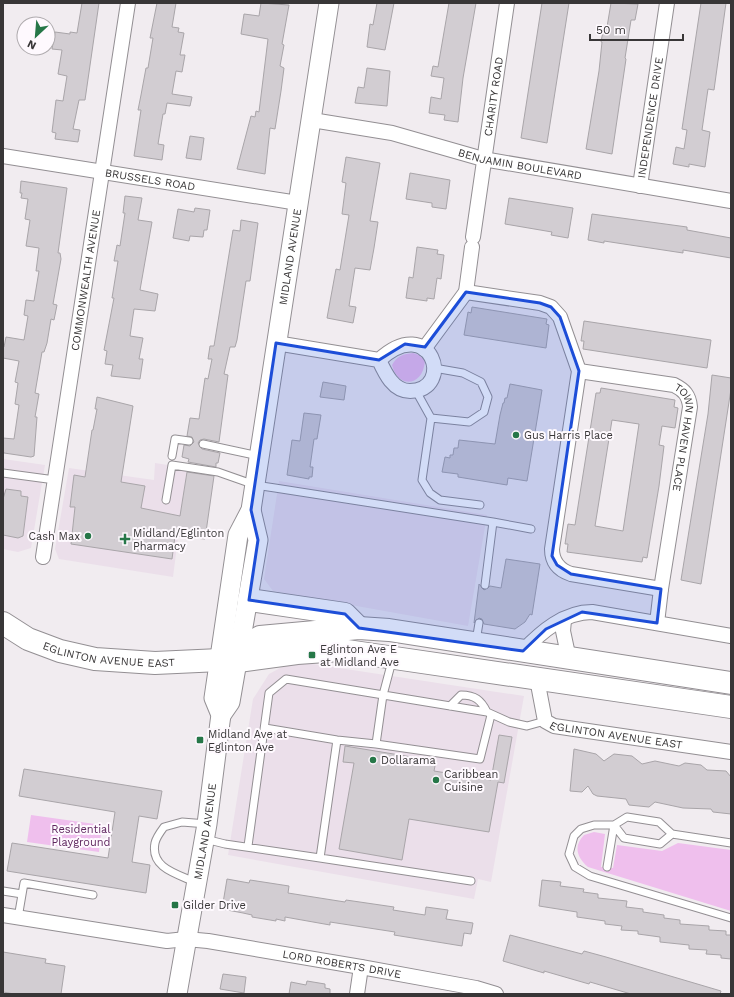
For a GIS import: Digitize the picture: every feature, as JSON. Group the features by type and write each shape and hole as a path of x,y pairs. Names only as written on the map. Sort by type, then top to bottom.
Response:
{"main road":[{"name":"MIDLAND AVENUE","path":"233,656 238,535 251,510 330,3"},
{"name":"MIDLAND AVENUE","path":"177,994 186,939 198,882 221,715 214,698 233,656 249,600 258,540 251,510"},
{"path":"249,600 345,614 359,628"},
{"name":"EGLINTON AVENUE EAST","path":"3,623 28,638 60,651 95,659 155,663 233,656 340,650 731,707"},
{"name":"EGLINTON AVENUE EAST","path":"233,656 260,637 359,628 478,634 523,651 731,683"}],"street":[{"name":"COMMONWEALTH AVENUE","path":"43,557 128,3"},
{"name":"CHARITY ROAD","path":"466,292 483,159 507,3"},
{"name":"INDEPENDENCE DRIVE","path":"640,186 667,3"},
{"name":"BENJAMIN BOULEVARD","path":"312,120 392,133 483,159 731,201"},
{"name":"BRUSSELS ROAD","path":"3,156 298,203"},
{"path":"424,349 466,292 540,303 551,307 560,317 579,371 552,556 556,566 564,572 661,589"},
{"path":"276,343 379,360"},
{"path":"405,344 419,346 432,358 434,368 430,382 421,390 406,391 391,382 379,360 386,353 405,344"},
{"name":"TOWN HAVEN PLACE","path":"579,371 674,385 684,390 689,399 690,407 661,589 658,624"},
{"path":"523,651 546,629 582,612 592,612 731,636"},
{"path":"564,620 563,631 569,659"},
{"name":"EGLINTON AVENUE EAST","path":"536,679 545,721 563,728 731,752"},
{"path":"3,915 167,941 186,939"},
{"name":"LORD ROBERTS DRIVE","path":"186,939 361,967 476,988 496,994"},
{"path":"356,994 361,967"}],"lane":[{"path":"431,418 469,422 484,412 488,397 481,382 463,373 434,368"},
{"path":"416,391 431,418 422,480 430,493 440,500 480,505"},
{"path":"172,456 175,439 189,441"},
{"path":"203,444 259,456"},
{"path":"166,500 172,465 218,472 255,485 531,529"},
{"path":"3,473 55,480"},
{"path":"485,586 493,522"},
{"path":"376,744 383,695 394,657"},
{"path":"248,846 266,728 269,693 286,679 450,706 489,714 527,726 545,721"},
{"path":"266,728 337,740 480,759 489,714 482,702 477,698 466,695 461,695 450,706"},
{"path":"320,858 337,740"},
{"path":"731,843 672,834 659,822 627,817 614,825 590,825 577,833 572,842 569,854 571,862 577,869 594,878 731,918"},
{"path":"198,882 163,868 155,858 155,842 164,827 182,822 206,831 225,844 248,846 471,881"},
{"path":"614,825 624,838 660,844 672,834"},
{"path":"608,867 614,825"},
{"path":"18,918 24,883 93,895"},
{"path":"3,891 22,894"}],"highlighted area":[{"path":"466,292 540,303 551,307 560,317 579,371 552,556 557,565 571,574 661,589 657,623 582,612 546,629 523,651 359,628 345,614 249,600 258,540 251,510 276,343 379,360 405,344 425,347"}],"shaded area":[{"path":"3,459 45,465 31,548 18,552 3,549"},
{"path":"155,463 187,468 173,577 59,559 55,549 69,468 154,480"},
{"path":"279,481 487,515 468,626 273,591 264,579"},
{"path":"293,661 524,696 491,882 478,879 474,899 228,855 253,699 269,674"}],"green space":[{"path":"413,353 419,355 425,361 420,376 410,382 399,378 392,365 396,359 401,356"},
{"name":"Residential Playground","path":"31,815 102,825 99,852 27,842"},
{"path":"594,832 605,834 601,867 613,868 617,845 662,851 678,843 731,850 731,911 588,867 579,856 578,843 584,835"}],"building":[{"path":"82,3 99,3 85,100 79,100 73,129 80,130 78,142 55,139 56,133 52,132 56,100 63,101 67,76 58,74 62,50 56,49 56,32 70,34 70,32 77,33"},
{"path":"157,3 176,3 172,27 179,28 178,32 184,33 180,55 185,55 182,72 176,71 172,94 192,97 190,106 167,103 165,114 163,114 158,144 164,145 162,160 134,156 141,110 138,110 146,68 148,68 153,38 150,38"},
{"path":"261,3 289,5 282,44 284,45 280,66 284,68 281,91 275,129 270,128 265,174 237,169 251,116 255,117 256,111 259,112 268,39 241,34 244,14 259,16"},
{"path":"377,3 394,3 385,50 367,47 370,24 373,25"},
{"path":"449,3 476,3 463,78 458,122 444,120 445,115 429,113 431,97 441,99 444,78 431,76 433,66 438,67"},
{"path":"542,3 569,3 547,143 521,138"},
{"path":"611,3 638,4 635,20 631,20 612,154 586,149 599,71 601,42 604,26 607,27"},
{"path":"701,3 726,3 714,90 708,89 702,130 710,132 705,167 689,164 689,167 673,164 676,147 684,149 687,130 682,129"},
{"path":"367,68 390,71 387,106 355,103 358,87 364,88"},
{"path":"190,136 204,138 201,160 186,158"},
{"path":"346,157 380,163 370,221 378,222 374,248 370,270 355,268 349,306 356,307 353,323 327,318 336,269 340,270 349,215 342,214 346,183 342,182"},
{"path":"410,173 450,180 446,209 432,207 432,203 406,199"},
{"path":"21,181 67,188 58,253 60,253 61,259 53,304 57,305 54,320 51,319 47,343 44,352 42,352 35,393 39,394 35,417 37,417 34,456 31,457 4,453 3,451 3,438 14,439 19,405 15,404 18,383 15,382 19,361 3,358 3,347 6,337 24,340 28,316 24,315 26,300 34,301 39,271 36,271 39,248 26,246 30,220 25,219 28,199 21,198"},
{"path":"125,196 142,198 138,220 152,222 140,290 158,294 155,311 134,309 130,336 143,338 139,359 143,359 140,379 111,376 113,365 105,364 107,351 104,350 114,298 112,298 118,261 114,261 117,245 120,246 125,213 123,213"},
{"path":"509,198 573,208 568,238 551,235 552,232 505,224"},
{"path":"195,208 210,210 207,230 204,230 203,237 190,236 189,241 173,238 178,209 194,212"},
{"path":"592,214 687,227 687,230 731,238 731,258 683,250 683,253 588,240"},
{"path":"241,220 258,223 250,281 246,281 237,340 235,347 230,347 224,374 228,375 219,442 204,439 200,440 198,443 202,449 220,453 216,467 188,462 189,459 182,457 184,445 190,446 194,442 192,437 187,436 190,418 199,419 205,378 208,379 212,359 208,359 210,346 214,346 233,230 240,231"},
{"path":"417,247 438,250 437,254 444,255 441,279 437,278 434,299 427,298 427,301 406,298 409,277 413,278"},
{"path":"472,307 547,319 546,324 549,325 546,348 464,335 468,312 471,313"},
{"path":"584,321 711,340 707,368 583,349 584,341 581,341"},
{"path":"712,375 731,378 731,389 701,584 681,580 708,414"},
{"path":"323,382 346,386 344,400 320,397"},
{"name":"Gus Harris Place","path":"510,384 542,390 527,481 508,478 507,485 458,477 458,474 442,472 445,457 450,458 450,455 453,455 454,448 458,448 459,440 495,444 503,403 505,398 507,398"},
{"path":"601,388 675,400 674,407 678,408 675,428 662,426 659,445 664,446 659,486 647,558 643,557 642,562 567,552 568,544 565,544 568,524 575,525 596,393 600,393","holes":["612,420 639,424 623,531 595,526"]},
{"path":"97,397 133,406 121,482 145,486 141,508 180,516 187,472 214,476 205,539 175,536 172,559 71,544 75,507 70,507 74,475 85,477 92,430 97,409 95,409"},
{"path":"304,413 321,415 317,439 314,439 310,467 313,467 312,477 309,477 309,479 287,475 292,440 300,441"},
{"path":"6,489 21,491 21,496 28,497 23,536 18,538 3,535 3,499"},
{"path":"506,559 540,564 532,615 530,614 525,622 515,629 484,624 482,619 479,618 474,623 479,584 484,590 490,586 501,588"},
{"path":"499,735 512,737 504,783 498,782 489,832 409,819 402,860 339,849 354,763 343,762 345,746 436,761 434,771 491,780"},
{"path":"574,749 596,754 604,761 614,754 632,756 642,764 655,761 679,766 685,763 701,765 707,770 726,771 731,777 731,814 713,812 711,809 683,808 655,802 649,807 629,805 626,799 597,796 593,794 588,786 582,792 570,791"},
{"path":"24,769 162,791 157,819 139,816 132,862 150,865 146,893 7,871 12,843 108,858 115,812 19,796"},
{"path":"227,879 249,883 250,880 289,886 288,893 345,902 346,900 394,907 393,910 425,915 426,907 448,910 446,919 473,923 471,934 464,933 462,946 394,935 395,932 330,922 330,925 285,917 285,921 276,919 276,921 252,917 252,915 222,909"},
{"path":"542,880 561,882 560,886 584,889 583,892 598,894 598,898 627,901 626,907 643,909 643,912 664,915 664,918 680,920 680,924 709,926 709,930 726,931 726,935 731,935 731,959 721,958 721,955 706,954 707,950 689,949 689,945 660,942 660,937 638,934 638,931 621,930 622,926 605,924 605,921 577,917 577,912 539,906"},
{"path":"510,935 582,954 584,951 721,991 720,994 631,994 590,982 589,984 544,971 544,973 503,961"},
{"path":"3,952 46,959 45,963 65,966 61,994 14,994 3,992"},
{"path":"223,974 246,977 244,993 220,989"},
{"path":"307,981 325,984 325,988 330,989 330,994 289,994 291,982 306,985"}],"place":[{"name":"Gus Harris Place","path":"516,435"},
{"name":"Cash Max","path":"88,536"},
{"name":"Midland/Eglinton Pharmacy","path":"125,539"},
{"name":"Eglinton Ave E at Midland Ave","path":"312,655"},
{"name":"Midland Ave at Eglinton Ave","path":"200,740"},
{"name":"Dollarama","path":"373,760"},
{"name":"Caribbean Cuisine","path":"436,780"},
{"name":"Gilder Drive","path":"175,905"}]}
